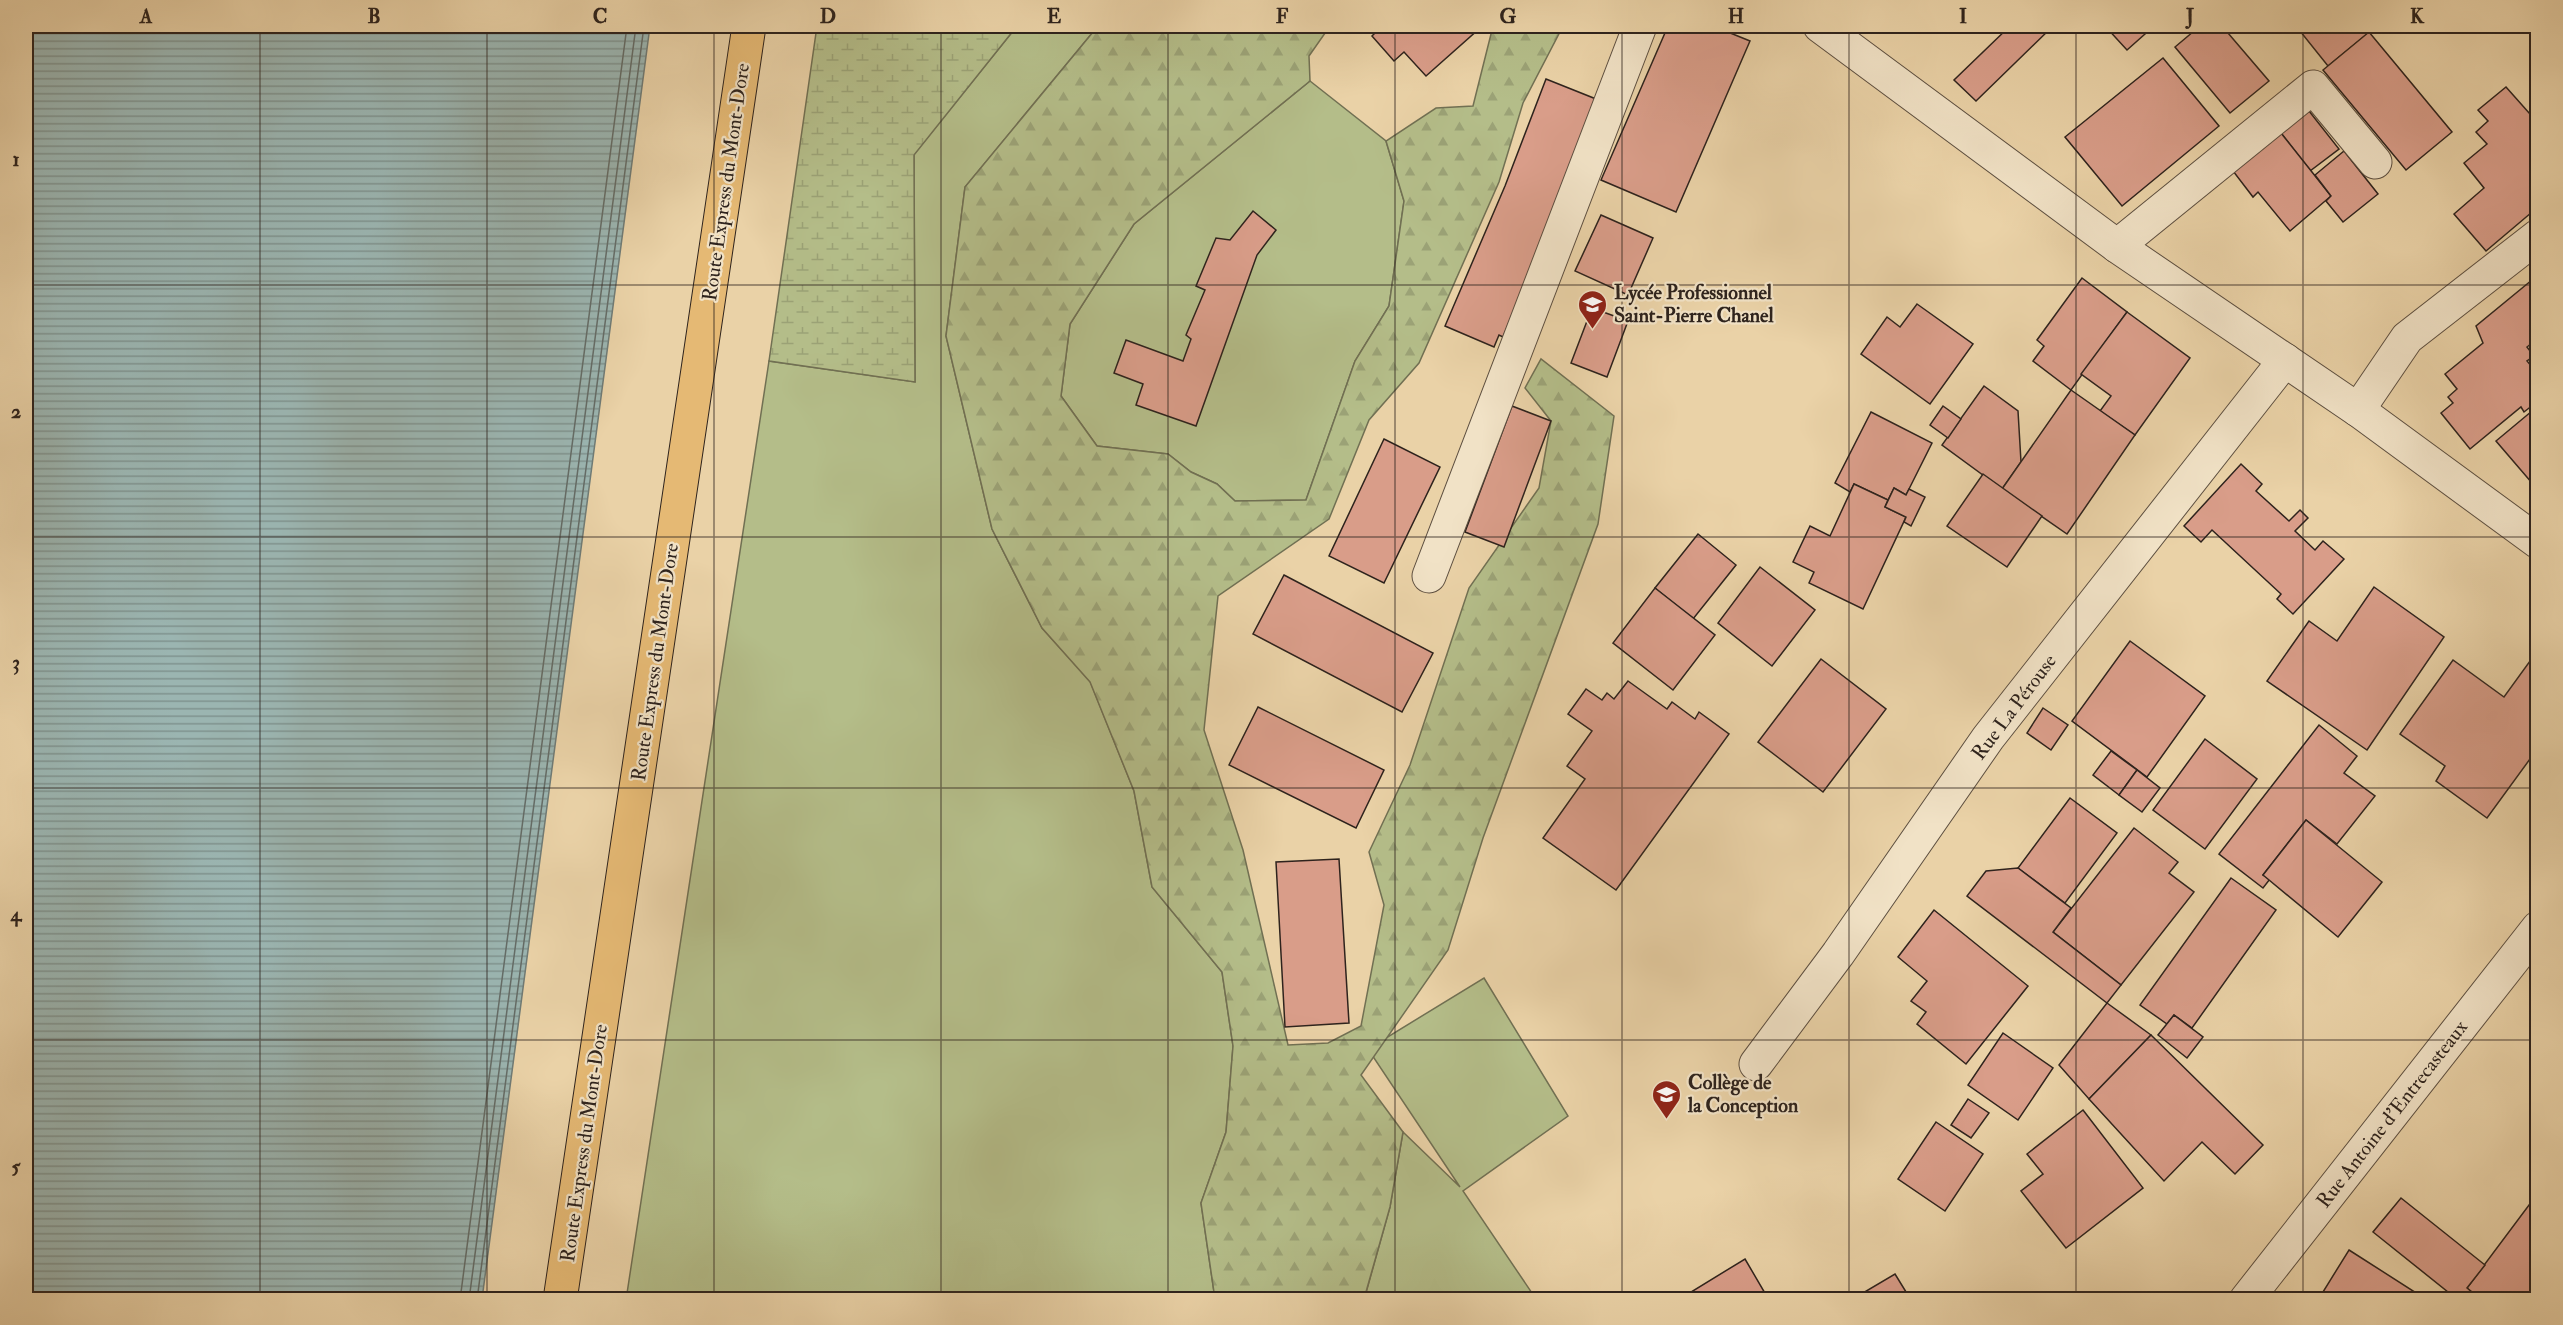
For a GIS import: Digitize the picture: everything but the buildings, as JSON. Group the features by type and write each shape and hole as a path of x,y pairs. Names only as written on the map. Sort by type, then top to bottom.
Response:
{"main road":[{"name":"Route Express du Mont-Dore","path":"560,1299 749,26"}],"street":[{"path":"1429,576 1640,26"},
{"path":"1820,26 2085,223 2358,410 2538,543"},
{"path":"2117,246 2313,87 2375,162"},
{"path":"2358,410 2407,338 2538,236"},
{"name":"Rue La Pérouse","path":"1756,1064 1838,954 1988,738 2285,360"},
{"name":"Rue Antoine d'Entrecasteaux","path":"2247,1299 2538,928"}],"green space":[{"path":"817,26 1017,26 914,155 915,382 769,361"},
{"path":"1017,26 1098,26 965,187 946,336 992,529 1042,628 1090,681 1134,791 1152,887 1222,972 1233,1046 1226,1132 1201,1203 1215,1299 626,1300 769,361 915,382 914,154"},
{"path":"1098,26 1330,26 1309,56 1310,81 1134,224 1070,324 1061,396 1097,446 1168,454 1191,472 1217,484 1235,501 1306,500 1355,361 1389,306 1404,201 1386,141 1436,108 1473,106 1493,26 1563,26 1523,103 1499,182 1419,363 1369,420 1329,519 1218,596 1204,730 1243,850 1288,1045 1328,1043 1361,1026 1384,905 1369,852 1410,765 1469,588 1539,488 1551,421 1525,388 1541,359 1614,416 1598,524 1483,838 1448,950 1361,1075 1403,1132 1390,1207 1364,1299 1215,1299 1201,1203 1226,1132 1233,1046 1222,972 1152,887 1134,791 1090,682 1042,628 992,529 946,336 965,187"},
{"path":"1310,81 1386,141 1404,201 1389,306 1355,361 1306,500 1235,501 1217,484 1191,472 1168,454 1097,446 1061,396 1070,324 1134,224"},
{"path":"1484,978 1568,1116 1463,1191 1536,1299 1364,1300 1390,1207 1403,1132 1460,1187 1368,1049"}],"water":[{"path":"26,26 650,26 482,1299 26,1299"}],"place":[{"name":"Lycée Professionnel Saint-Pierre Chanel","path":"1593,330"},
{"name":"Collège de la Conception","path":"1667,1120"}]}
